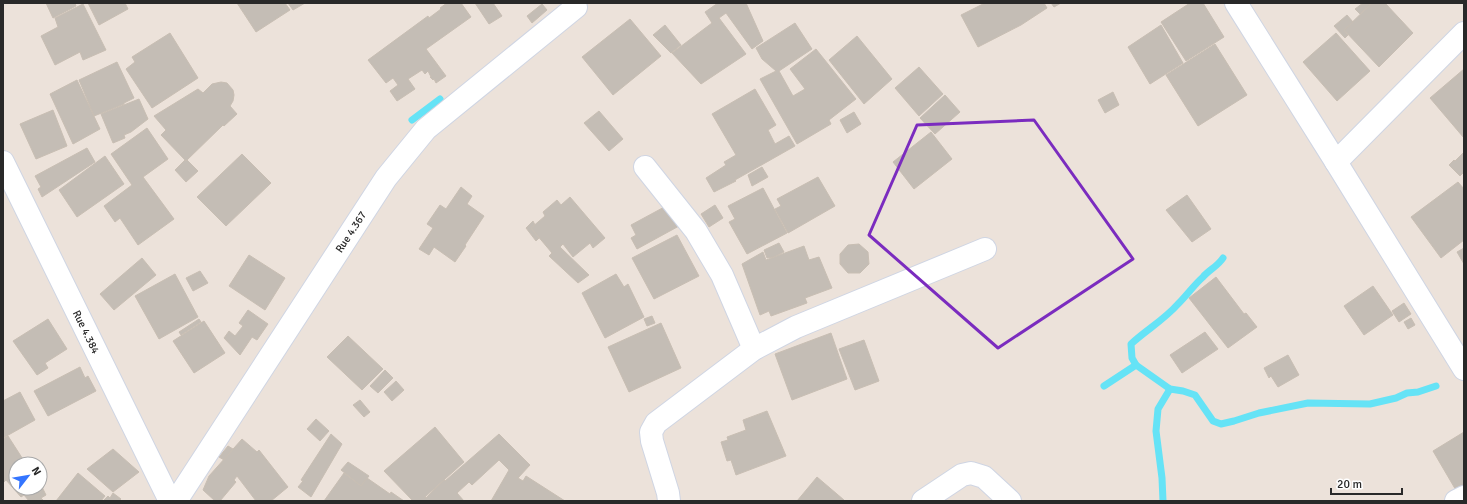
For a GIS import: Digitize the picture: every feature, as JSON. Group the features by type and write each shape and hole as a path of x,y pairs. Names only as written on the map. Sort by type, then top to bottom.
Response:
{"street":[{"path":"1236,3 1464,369"},
{"name":"Rue 4.367","path":"176,501 386,178 426,129 576,7"},
{"path":"1336,162 1464,33"},
{"name":"Rue 4.384","path":"3,162 170,501"},
{"path":"646,167 696,231 722,275 754,349"},
{"path":"669,501 668,493 652,441 651,432 656,423 754,349 796,327 984,249"},
{"path":"923,501 962,476 971,473 984,477 1010,501"},
{"path":"1456,501 1464,497"}],"highlighted area":[{"path":"1034,120 1133,259 998,348 869,235 917,125"}],"building":[{"path":"46,3 75,3 76,6 53,18"},
{"path":"88,3 125,3 128,9 99,25"},
{"path":"237,3 285,3 290,10 256,32"},
{"path":"288,3 305,3 293,10"},
{"path":"447,3 461,3 471,17 426,49 446,76 436,83 434,79 433,80 430,77 428,71 425,74 422,70 408,79 415,89 397,101 390,91 398,85 393,78 386,83 368,60 428,16 429,18"},
{"path":"475,3 493,3 502,16 489,24"},
{"path":"718,3 746,3 763,41 752,49 726,13 719,18 746,54 701,84 672,53 712,23 705,12"},
{"path":"985,3 1044,3 1047,8 1021,25 978,47 961,15"},
{"path":"1051,3 1061,3 1054,7"},
{"path":"1190,3 1203,3 1224,37 1186,61 1161,22"},
{"path":"1363,3 1368,3 1370,5 1360,14 1355,9"},
{"path":"1372,3 1385,3 1413,33 1379,67 1344,30"},
{"path":"83,4 106,50 83,60 80,52 55,65 41,36 58,27 55,18"},
{"path":"542,4 547,10 532,23 527,16"},
{"path":"1347,15 1353,22 1344,30 1348,35 1345,38 1334,26"},
{"path":"630,19 661,56 613,95 582,57"},
{"path":"795,23 812,49 779,71 793,96 805,89 790,69 816,49 856,99 829,120 831,124 797,144 760,79 776,71 762,59 756,48"},
{"path":"665,25 681,45 671,53 653,35"},
{"path":"1161,25 1183,63 1150,84 1128,47"},
{"path":"170,33 198,78 152,108 126,69 135,62 132,57"},
{"path":"1336,33 1370,71 1337,101 1303,62"},
{"path":"857,36 892,79 864,104 829,60"},
{"path":"1215,44 1247,95 1198,126 1166,75"},
{"path":"117,62 134,98 124,104 94,116 79,80"},
{"path":"919,67 943,94 919,116 895,88"},
{"path":"1464,69 1464,138 1430,98"},
{"path":"77,80 100,129 73,144 50,94"},
{"path":"221,82 227,83 233,90 233,101 230,106 237,114 224,126 223,125 186,161 161,135 166,130 154,116 198,89 203,93 212,84"},
{"path":"755,89 776,125 768,130 775,144 789,136 795,146 735,180 736,181 714,192 706,178 726,165 724,162 736,155 712,114"},
{"path":"1113,92 1119,105 1105,113 1098,100"},
{"path":"945,95 960,112 935,134 920,118"},
{"path":"139,99 148,119 131,132 124,135 125,138 113,143 101,114"},
{"path":"53,110 67,146 36,159 20,124"},
{"path":"599,111 623,139 609,151 584,123"},
{"path":"854,112 861,124 847,133 840,120"},
{"path":"147,128 168,159 143,177 174,219 138,245 120,218 115,222 104,206 132,185 111,154"},
{"path":"931,132 952,159 914,189 893,162"},
{"path":"87,148 95,162 42,197 38,189 41,187 35,176"},
{"path":"1464,152 1464,173 1460,176 1449,165"},
{"path":"242,154 271,183 226,226 197,197"},
{"path":"105,156 124,184 77,217 59,190"},
{"path":"185,160 187,160 198,171 186,182 175,170"},
{"path":"762,167 768,177 752,186 748,175"},
{"path":"818,177 835,206 788,233 775,209 781,206 777,199"},
{"path":"1458,182 1464,189 1464,240 1441,258 1411,217"},
{"path":"461,187 472,196 467,204 484,216 455,262 434,247 429,255 419,249 433,228 427,224 440,205 446,209"},
{"path":"763,188 787,233 747,254 729,222 735,219 728,206"},
{"path":"1187,195 1211,229 1192,242 1166,210"},
{"path":"570,197 605,238 593,248 590,243 573,257 563,244 560,247 589,275 578,283 549,256 552,253 531,228 545,216 543,212 557,200 561,205"},
{"path":"668,205 679,226 637,249 631,238 636,235 631,225"},
{"path":"715,205 723,218 709,227 701,214"},
{"path":"533,221 535,225 531,228 539,238 536,241 526,228"},
{"path":"677,235 699,276 654,299 632,258"},
{"path":"779,243 784,252 774,257 767,258 764,250"},
{"path":"859,244 868,252 869,264 860,273 848,273 840,264 840,254 848,245"},
{"path":"804,246 809,260 819,257 832,288 805,298 807,303 771,316 769,311 760,315 742,264 763,252 766,260"},
{"path":"1464,248 1464,264 1457,252"},
{"path":"249,255 285,278 265,310 229,286"},
{"path":"142,258 156,275 114,310 100,294"},
{"path":"200,271 208,283 193,291 186,278"},
{"path":"175,274 198,317 159,339 135,296"},
{"path":"616,274 624,287 628,284 644,317 605,338 582,293"},
{"path":"1216,277 1244,314 1246,313 1257,327 1228,348 1189,298"},
{"path":"1373,286 1393,315 1364,335 1344,306"},
{"path":"1404,303 1411,314 1399,322 1392,311"},
{"path":"248,310 268,324 257,340 252,337 240,355 224,338 229,331 235,336 243,326 239,323"},
{"path":"652,316 655,323 647,326 644,319"},
{"path":"1411,318 1415,325 1408,329 1404,322"},
{"path":"48,319 67,349 45,363 48,368 37,375 13,341"},
{"path":"199,319 201,322 181,335 179,332"},
{"path":"204,321 225,353 194,373 173,341"},
{"path":"661,323 681,368 629,392 608,347"},
{"path":"1205,332 1218,349 1182,373 1170,355"},
{"path":"831,333 847,379 792,400 775,354"},
{"path":"348,336 383,369 362,390 327,357"},
{"path":"864,340 879,381 855,390 839,349"},
{"path":"1288,355 1299,375 1278,387 1271,376 1269,378 1264,368"},
{"path":"80,367 85,378 88,376 96,391 48,416 34,391"},
{"path":"385,370 393,378 378,393 370,386"},
{"path":"396,381 404,390 392,401 384,392"},
{"path":"20,392 35,420 3,438 3,401"},
{"path":"360,400 370,412 364,417 353,405"},
{"path":"767,411 786,456 736,475 731,460 727,461 721,442 728,440 727,437 746,430 743,420"},
{"path":"316,419 329,431 320,441 307,429"},
{"path":"435,427 464,462 425,497 426,498 444,480 445,481 499,434 530,465 518,478 523,481 526,476 565,501 491,501 509,470 499,460 472,485 469,482 457,493 464,501 413,501 384,471"},
{"path":"1464,432 1464,488 1457,492 1433,451"},
{"path":"331,434 342,444 311,497 298,487"},
{"path":"8,436 21,456 8,456 8,482 6,480 3,483 3,439"},
{"path":"242,439 257,452 259,450 288,487 271,501 256,501 237,476 234,480 236,482 220,501 215,501 203,490 209,476"},
{"path":"228,446 233,449 224,460 219,457"},
{"path":"113,449 139,472 113,492 87,469"},
{"path":"348,462 369,476 361,486 341,470"},
{"path":"78,473 105,496 101,501 56,501"},
{"path":"344,473 361,486 367,478 390,494 391,492 404,501 324,501"},
{"path":"817,477 844,500 797,501"},
{"path":"113,493 121,499 119,501 103,501 108,496 110,498"},
{"path":"25,496 44,496 41,498 44,501 29,501"}],"waterway":[{"path":"412,120 440,99"},
{"path":"1223,258 1200,280 1173,310 1131,344 1132,358 1136,365 1170,389 1195,395 1213,421 1221,424 1259,413 1308,403 1370,404 1436,386"},
{"path":"1104,386 1136,365"},
{"path":"1163,501 1162,478 1156,431 1158,409 1170,389"}]}
